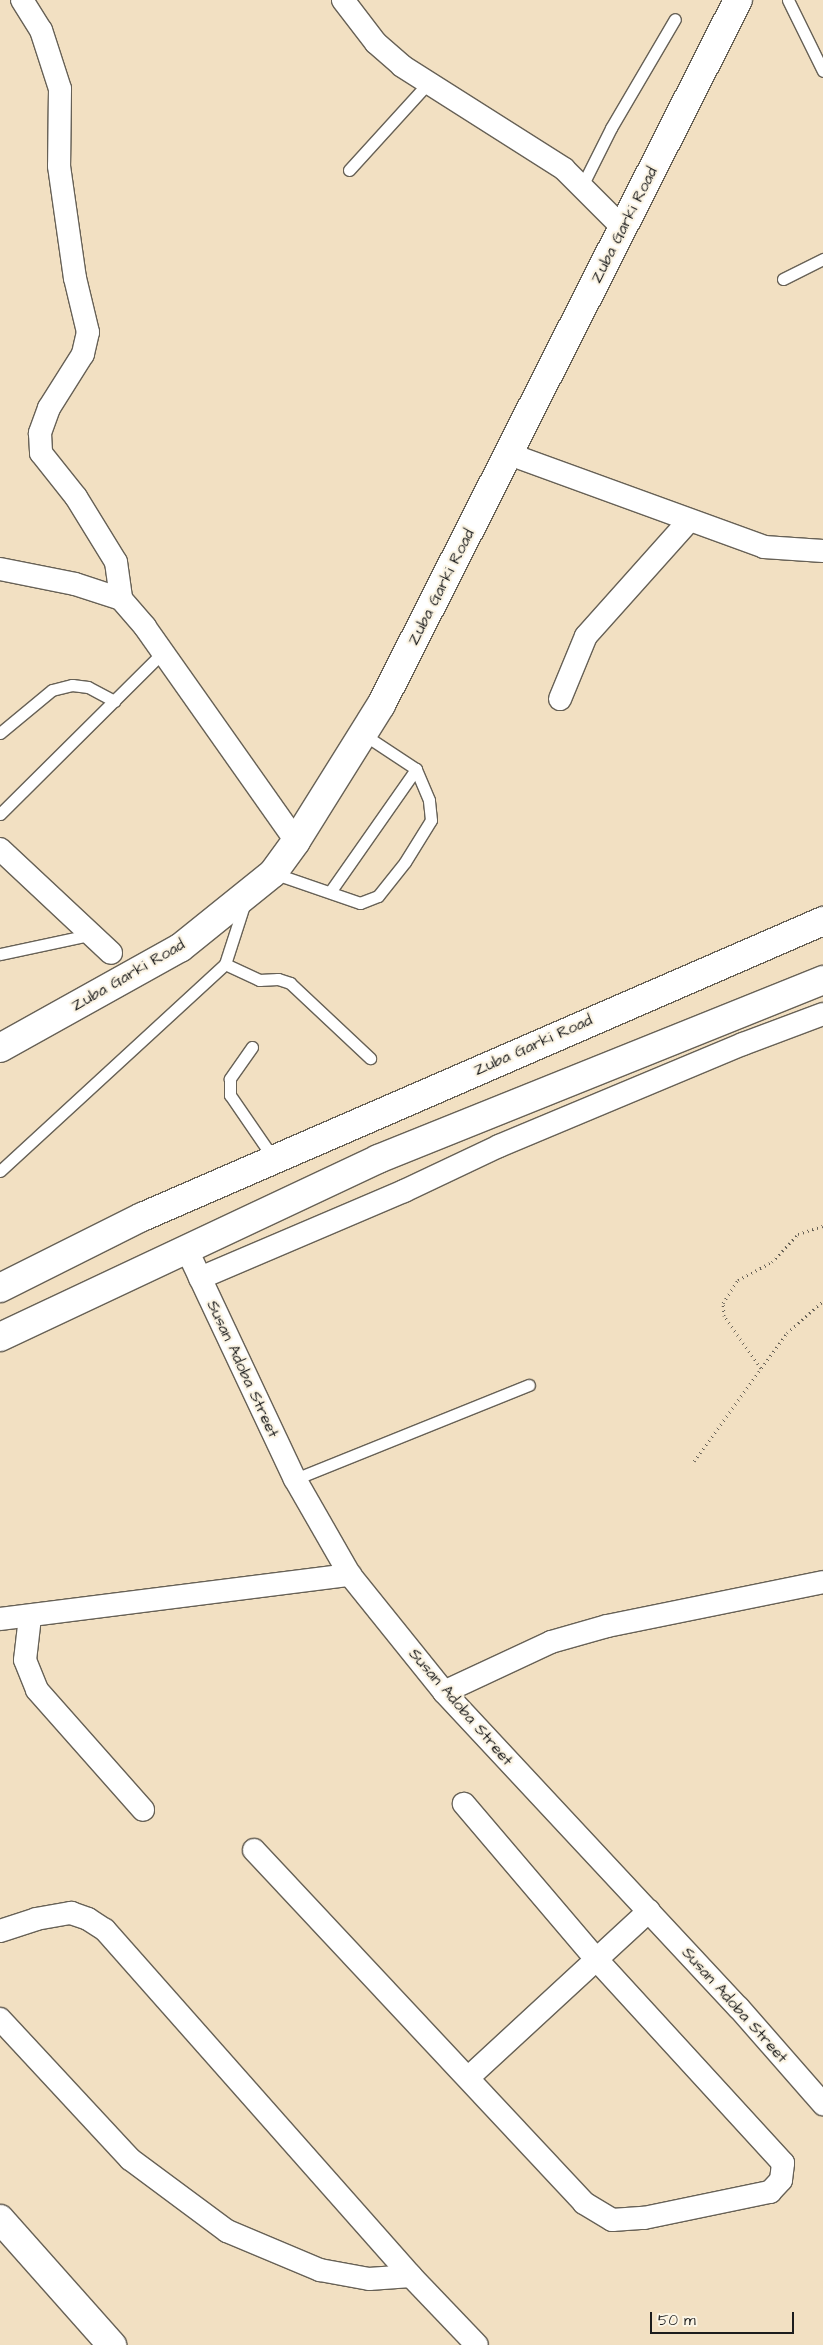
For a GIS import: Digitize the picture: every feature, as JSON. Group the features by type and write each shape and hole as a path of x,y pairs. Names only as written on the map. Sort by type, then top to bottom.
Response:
{"main road":[{"name":"Zuba Garki Road","path":"0,1048 180,948 273,873 296,841 363,734 508,454 738,0"},
{"name":"Zuba Garki Road","path":"0,1288 142,1217 823,921"},
{"path":"0,1337 378,1159 823,980"},
{"path":"0,2219 112,2345"}],"street":[{"path":"22,0 41,30 60,89 59,166 75,278 88,332 83,354 50,408 40,433 41,453 76,497 116,562 121,599 163,652 296,841"},
{"path":"343,0 376,43 429,82 564,169 623,228"},
{"path":"508,454 688,522 764,547 823,551"},
{"path":"560,699 586,636 688,522"},
{"path":"0,569 75,584 121,599"},
{"path":"0,849 89,935 111,953"},
{"path":"200,1278 386,1199 499,1146 743,1044 823,1014"},
{"name":"Susan Adoba Street","path":"186,1250 295,1479 350,1575 444,1692 649,1911 823,2104"},
{"path":"0,1619 30,1618 350,1575"},
{"path":"444,1692 551,1642 607,1626 823,1582"},
{"path":"30,1618 25,1660 37,1690 143,1810"},
{"path":"254,1850 469,2077 584,2203 612,2220 644,2218 770,2192 781,2180 783,2163 596,1959 464,1804"},
{"path":"469,2077 649,1911"},
{"path":"0,1931 36,1919 70,1913 88,1919 105,1930 411,2276 477,2345"},
{"path":"0,2019 130,2158 227,2231 320,2270 369,2279 411,2276"}],"lane":[{"path":"788,0 823,71"},
{"path":"582,186 616,120 676,19"},
{"path":"349,170 429,82"},
{"path":"784,279 823,259"},
{"path":"0,814 163,652"},
{"path":"0,733 52,690 72,685 88,686 114,701"},
{"path":"273,873 360,903 378,896 405,862 431,820 429,800 416,770 363,734"},
{"path":"330,892 416,770"},
{"path":"0,1171 225,964 249,891"},
{"path":"2,956 89,935"},
{"path":"225,964 259,980 278,978 290,983 370,1058"},
{"path":"252,1047 230,1079 230,1095 274,1159"},
{"path":"295,1479 529,1385"}],"path":[{"path":"762,1368 724,1316 723,1303 738,1280 772,1262 798,1234 823,1226"},
{"path":"694,1461 792,1327 823,1301"}]}
